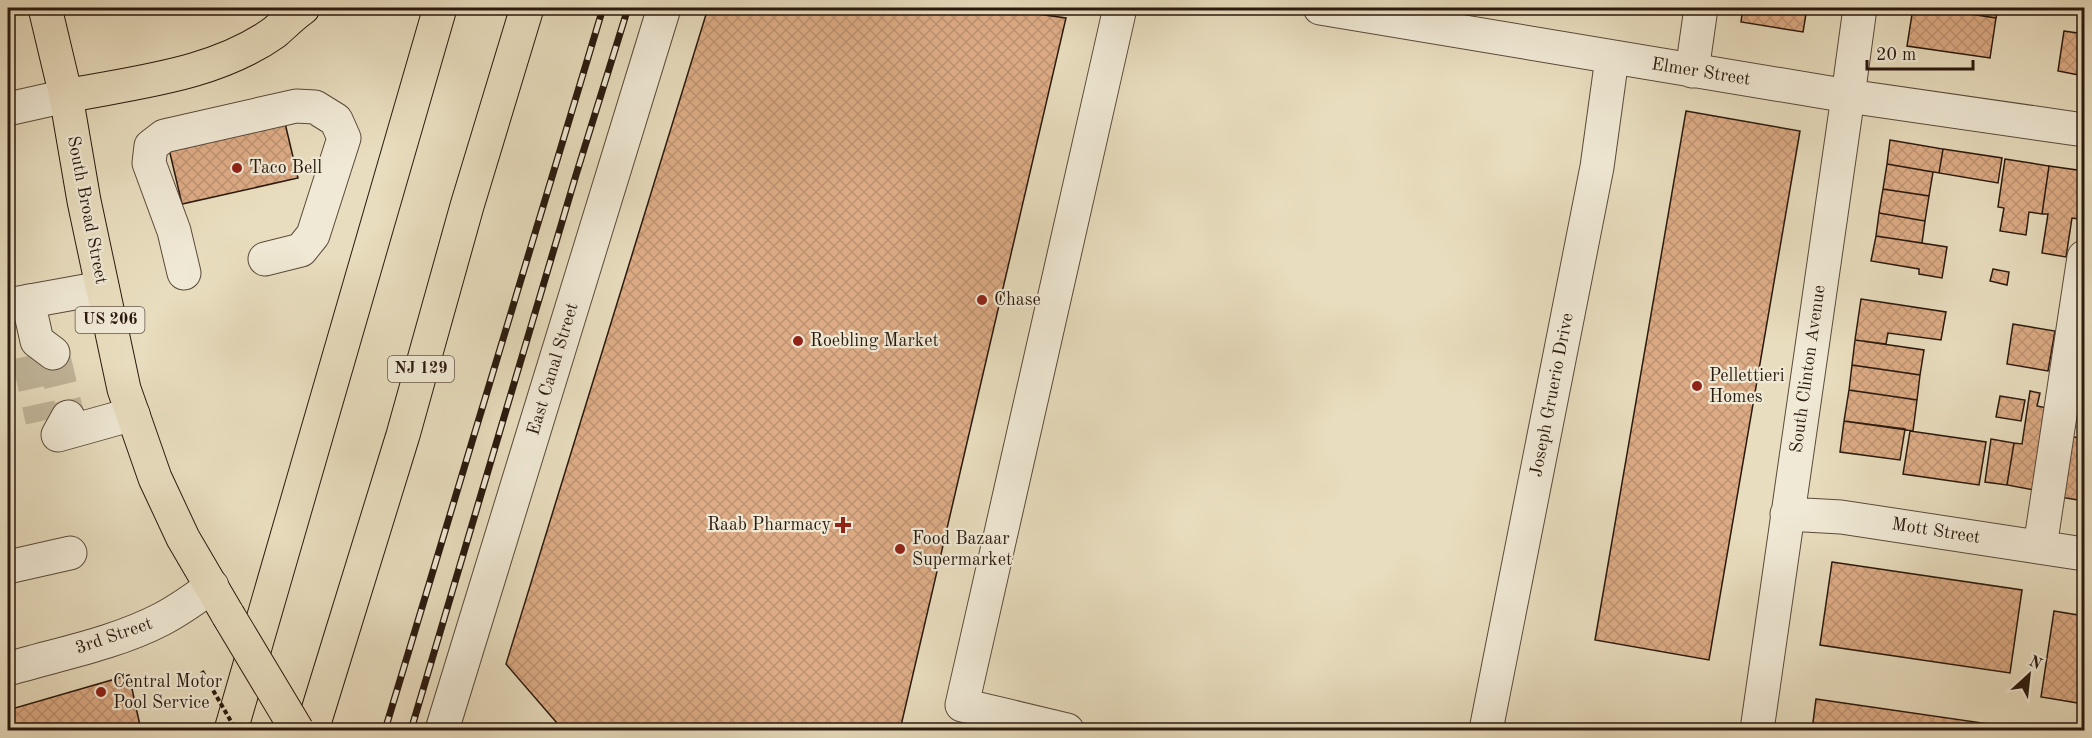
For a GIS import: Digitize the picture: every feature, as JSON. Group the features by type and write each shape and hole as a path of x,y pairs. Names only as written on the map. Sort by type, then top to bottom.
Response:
{"main road":[{"name":"South Broad Street","path":"45,8 66,96 84,201 124,388 155,478 183,538 297,730"},
{"path":"66,96 194,70 221,61 275,32 303,8"},
{"path":"231,730 440,8"},
{"name":"NJ 129","path":"312,730 403,435 467,206 527,8"}],"street":[{"name":"East Canal Street","path":"442,730 664,8"},
{"path":"1067,730 962,705 1120,8"},
{"name":"Elmer Street","path":"1320,8 1434,17 1612,58 1848,96 2085,130"},
{"path":"1692,71 1701,8"},
{"name":"South Clinton Avenue","path":"1756,730 1860,8"},
{"name":"Joseph Gruerio Drive","path":"1486,730 1595,178 1612,58"},
{"path":"8,109 66,96"},
{"path":"184,273 174,231 149,164 151,146 164,136 296,106 315,107 336,120 344,138 313,235 301,250 265,259"},
{"path":"2040,547 2085,256"},
{"path":"40,350 18,303 102,288"},
{"path":"56,425 133,414"},
{"name":"Mott Street","path":"1787,514 1841,517 2085,554"},
{"path":"8,567 70,553"},
{"name":"3rd Street","path":"8,669 115,638 161,620 212,586"}],"path":[{"path":"202,671 236,730"}],"building":[{"name":"Roebling Market","path":"708,8 994,8 1066,18 900,730 563,730 506,664"},
{"path":"1743,8 1807,8 1803,32 1741,22"},
{"path":"1913,8 1930,8 1996,18 1990,58 1907,46"},
{"path":"1930,8 1998,8 1996,18"},
{"path":"2064,31 2084,34 2084,76 2058,71"},
{"name":"Pellettieri Homes","path":"1686,111 1800,131 1709,660 1595,640"},
{"path":"285,123 298,178 182,204 169,149"},
{"path":"1890,140 1943,149 1939,173 1887,164"},
{"path":"1943,149 2002,158 1998,183 1939,173"},
{"path":"2005,159 2049,166 2042,214 2029,212 2026,235 2000,231 2004,208 1998,207"},
{"path":"1887,164 1933,172 1929,196 1883,189"},
{"path":"2049,166 2084,171 2078,219 2072,218 2066,257 2042,253 2048,214 2042,214"},
{"path":"1883,189 1929,196 1925,221 1879,213"},
{"path":"1879,213 1925,221 1922,243 1876,236"},
{"path":"1876,236 1947,247 1942,278 1919,274 1919,269 1871,261"},
{"path":"1993,269 2009,272 2007,285 1990,281"},
{"path":"1861,299 1946,312 1941,340 1888,333 1886,344 1855,340"},
{"path":"2013,324 2055,331 2048,371 2007,364"},
{"path":"1855,340 1924,350 1920,375 1852,365"},
{"path":"1852,365 1920,375 1917,400 1849,390"},
{"path":"1849,390 1917,400 1913,431 1844,421"},
{"path":"2030,391 2040,393 2037,406 2047,408 2034,490 2007,485 2014,443 2022,444"},
{"path":"2000,396 2025,400 2021,421 1996,417"},
{"path":"1844,421 1905,429 1900,460 1840,452"},
{"path":"1910,431 1986,442 1979,485 1903,474"},
{"path":"2069,436 2084,439 2084,501 2060,497"},
{"path":"1991,439 2014,443 2007,485 1985,482"},
{"path":"1832,562 2022,590 2010,673 1820,645"},
{"path":"2054,611 2084,616 2084,704 2041,697"},
{"name":"Central Motor Pool Service","path":"129,675 141,730 8,730 8,710"},
{"path":"1816,699 2010,727 2009,730 1812,730"}],"tunnel":[{"path":"53,353 68,417"},
{"path":"28,356 42,421"}],"railway":[{"path":"385,730 603,8"},
{"path":"411,730 628,8"}],"place":[{"name":"Taco Bell","path":"237,168"},
{"name":"Chase","path":"982,300"},
{"name":"Roebling Market","path":"798,341"},
{"name":"Pellettieri Homes","path":"1697,386"},
{"name":"Raab Pharmacy","path":"843,525"},
{"name":"Food Bazaar Supermarket","path":"900,549"},
{"name":"Central Motor Pool Service","path":"101,692"}]}
